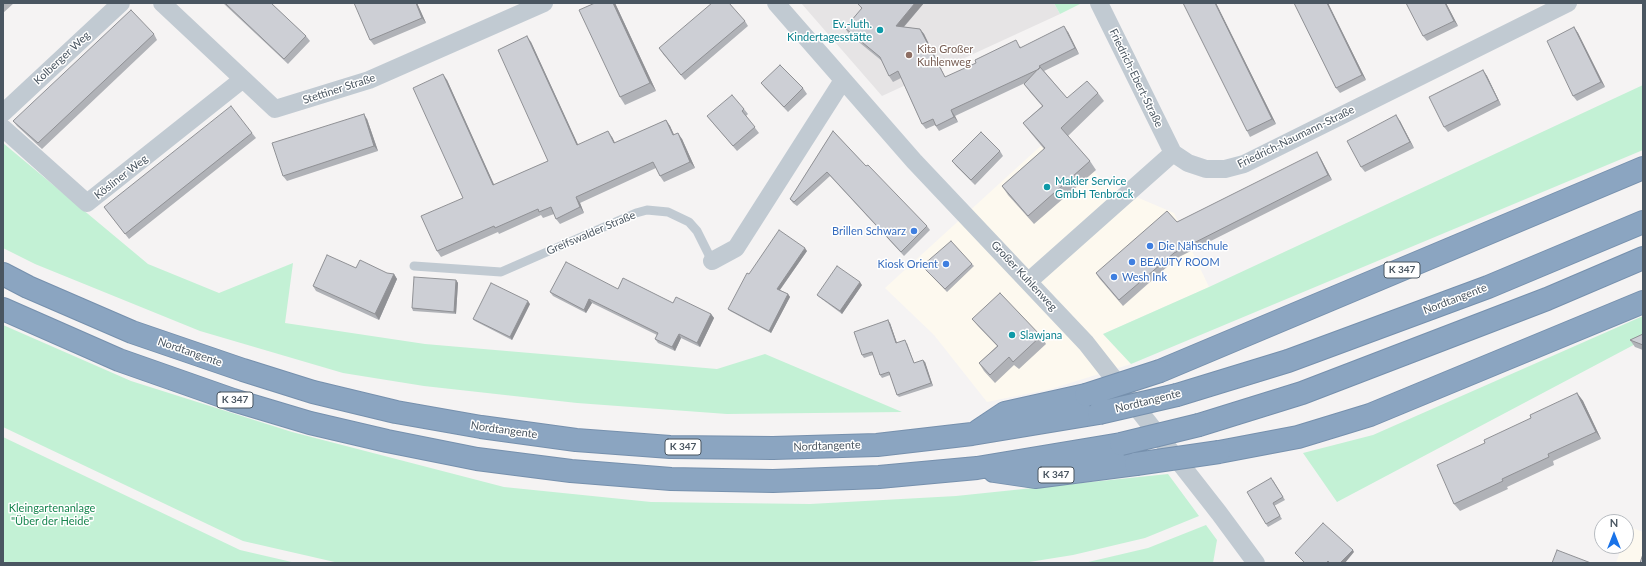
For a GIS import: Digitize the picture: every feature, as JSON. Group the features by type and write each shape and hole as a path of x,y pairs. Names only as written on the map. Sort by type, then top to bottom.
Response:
{"highway":[{"name":"K 347","path":"972,434 1005,413 1086,395 1160,371 1643,168"},
{"name":"Nordtangente","path":"3,274 28,287 132,332 242,370 314,392 396,412 481,427 576,440 670,447 773,448 877,445 972,434 1099,413 1177,395 1288,361 1488,287 1643,222"},
{"name":"K 347","path":"3,309 119,360 233,400 310,423 387,442 477,459 571,471 671,479 774,481 879,477 977,468 1121,444 1199,425 1309,390 1548,298 1643,258"},
{"name":"K 347","path":"977,468 1035,478 1219,452 1298,437 1370,415 1643,302"}],"street":[{"name":"Kolberger Weg","path":"3,113 121,3"},
{"name":"Stettiner Straße","path":"162,3 275,109 369,80 544,3"},
{"name":"Großer Kuhlenweg","path":"776,3 914,160 1086,343 1219,513 1254,562"},
{"name":"Friedrich-Ebert-Straße","path":"1099,3 1173,153"},
{"name":"Friedrich-Naumann-Straße","path":"1173,153 1188,163 1206,169 1226,169 1244,164 1568,3"},
{"name":"Kösliner Weg","path":"3,128 87,204 243,79"},
{"name":"Greifswalder Straße","path":"712,261 736,248 843,80"},
{"path":"1029,281 1173,153"}],"lane":[{"name":"Greifswalder Straße","path":"414,266 502,272 636,213 647,210 668,212 689,222 697,231 712,261"}],"shaded area":[{"name":"Kita Großer Kuhlenweg","path":"801,3 1054,3 1060,14 882,96"},
{"path":"1057,131 1106,184 1174,213 1209,287 1103,334 1131,364 1051,389 987,402 934,335 885,288"},
{"path":"1634,529 1643,532 1643,563 1616,563 1619,554 1634,554"}],"green space":[{"path":"1054,3 1082,3 1060,14"},
{"path":"1643,85 1643,150 1131,364 1103,334 1209,287"},
{"path":"3,143 148,264 219,293 293,263 285,323 425,344 717,369 765,354 902,412 727,414 577,403 424,386 343,373 200,331 35,264 3,248"},
{"path":"1643,316 1643,340 1337,502 1303,453 1373,435"},
{"path":"3,325 131,381 292,432 504,487 651,502 810,504 956,496 1168,474 1199,516 1145,538 1073,555 1023,563 339,563 243,541 3,427"},
{"name":"Kleingartenanlage \"Über der Heide\"","path":"3,437 240,550 296,563 3,563"},
{"path":"1206,525 1217,540 1213,563 1084,563 1148,548"}],"building":[{"path":"225,3 271,3 306,36 284,59"},
{"path":"354,3 416,3 422,18 370,40"},
{"path":"595,3 613,3 650,83 620,97 579,10"},
{"path":"712,3 729,3 745,21 681,75 659,48"},
{"path":"858,3 915,3 896,26 920,29 945,77 976,63 975,60 1016,40 1020,48 1064,26 1075,48 1039,66 1039,69 951,110 954,117 936,126 933,119 922,124 898,71 889,76 880,57 845,28 862,8"},
{"path":"1183,3 1215,3 1272,119 1247,131"},
{"path":"1294,3 1327,3 1362,75 1336,88"},
{"path":"1406,3 1445,3 1454,21 1423,36"},
{"path":"131,10 154,34 38,143 13,121"},
{"path":"1574,27 1601,82 1573,96 1547,41"},
{"path":"527,36 577,145 608,131 614,143 666,120 673,135 678,133 690,162 660,176 653,162 576,197 580,207 556,219 551,207 539,212 538,209 437,251 421,216 463,198 413,88 443,74 493,185 548,161 498,50"},
{"path":"780,65 803,88 784,107 761,83"},
{"path":"1040,67 1067,98 1087,81 1098,93 1061,128 1090,161 1028,216 1002,186 1045,148 1023,123 1043,106 1024,84"},
{"path":"1483,70 1498,100 1444,127 1429,97"},
{"path":"732,95 744,109 742,111 755,127 733,146 707,116"},
{"path":"231,106 252,133 125,234 104,207"},
{"path":"364,114 374,146 283,176 272,143"},
{"path":"1396,115 1410,142 1361,167 1347,141"},
{"path":"833,131 927,226 901,252 827,172 794,202 790,199"},
{"path":"981,132 1000,151 971,180 952,161"},
{"path":"1317,152 1328,175 1174,253 1119,300 1096,273 1167,211 1177,222"},
{"path":"779,230 805,248 777,289 788,294 769,331 728,309 747,273 749,274"},
{"name":"Kiosk Orient","path":"951,241 972,264 945,289 922,266"},
{"path":"327,255 356,268 360,260 387,273 394,274 375,314 313,286"},
{"path":"566,262 618,289 623,278 673,303 676,297 711,314 697,343 679,334 672,347 655,339 658,333 589,299 584,310 550,292"},
{"path":"837,266 860,282 840,311 817,295"},
{"path":"414,277 456,280 454,312 412,308"},
{"path":"491,283 528,301 510,337 473,319"},
{"name":"Slawjana","path":"1000,293 1041,336 1013,362 1009,357 990,375 979,363 998,346 972,319"},
{"path":"888,320 896,343 905,340 914,363 923,360 931,383 897,395 889,372 880,375 872,352 862,355 854,332"},
{"path":"1643,334 1643,345 1630,340"},
{"path":"1577,393 1596,432 1548,454 1549,457 1454,504 1437,465 1485,443 1484,440 1531,418 1530,415"},
{"path":"1271,478 1283,497 1273,503 1280,516 1266,524 1247,492"},
{"path":"1323,523 1353,550 1340,563 1330,563 1328,561 1326,563 1305,563 1295,553"},
{"path":"1557,550 1591,563 1552,563"},
{"path":"1643,554 1643,563 1640,563"}],"place":[{"name":"Ev.-luth. Kindertagesstätte","path":"880,30"},
{"name":"Kita Großer Kuhlenweg","path":"909,55"},
{"name":"Makler Service GmbH Tenbrock","path":"1047,187"},
{"name":"Brillen Schwarz","path":"914,231"},
{"name":"Die Nähschule","path":"1150,246"},
{"name":"BEAUTY ROOM","path":"1132,262"},
{"name":"Kiosk Orient","path":"946,264"},
{"name":"Wesh Ink","path":"1114,277"},
{"name":"Slawjana","path":"1012,335"}]}
